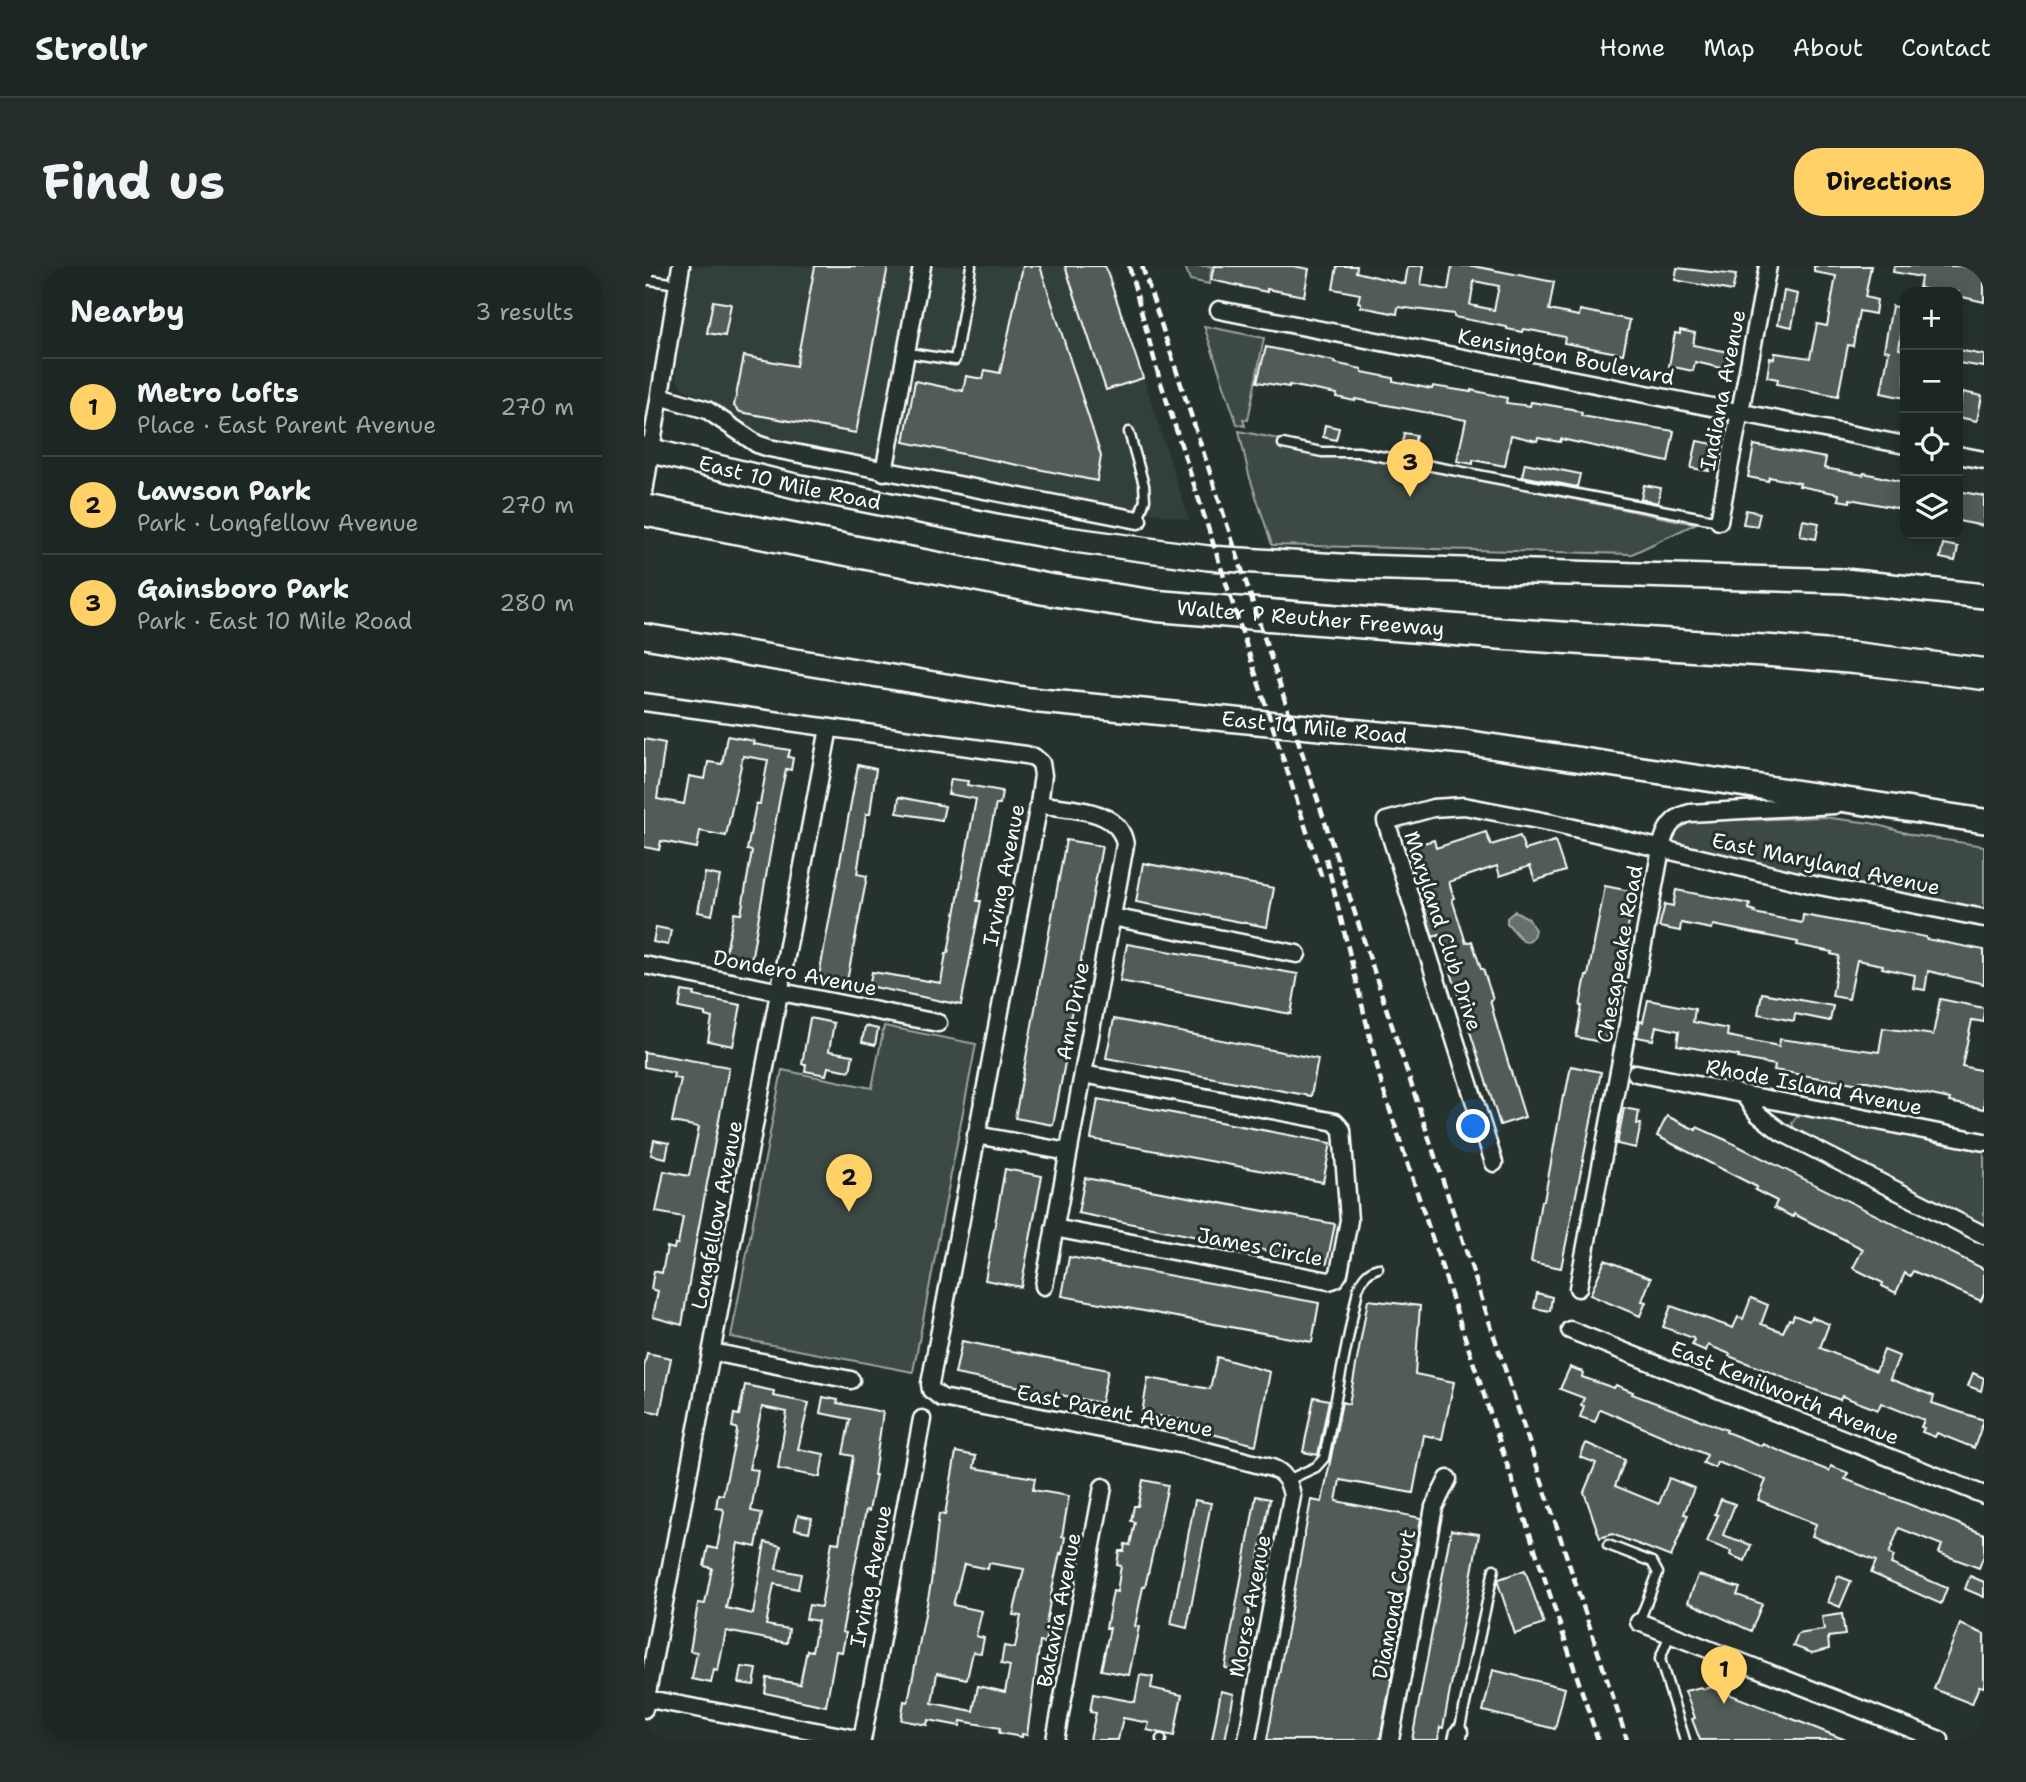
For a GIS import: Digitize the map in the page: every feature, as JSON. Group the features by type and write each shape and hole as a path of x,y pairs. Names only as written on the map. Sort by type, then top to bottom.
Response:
{"highway":[{"name":"Walter P Reuther Freeway","path":"644,510 1007,582 1157,606 1506,634 1771,651 1984,674"}],"main road":[{"name":"East 10 Mile Road","path":"647,457 1067,539 1208,558 1356,567 1845,581 1984,596"},
{"name":"East 10 Mile Road","path":"644,636 1030,700 1464,742 1984,821"}],"street":[{"path":"644,492 647,457 660,396 681,266"},
{"path":"884,472 922,266"},
{"name":"Indiana Avenue","path":"1719,521 1768,266"},
{"name":"Kensington Boulevard","path":"1219,310 1900,444"},
{"name":"East 10 Mile Road","path":"660,396 707,410 757,444 884,472 1138,520"},
{"path":"1963,456 1984,460"},
{"name":"Irving Avenue","path":"644,702 1034,757 1041,763 1043,775 1039,804 930,1379 931,1391"},
{"name":"Longfellow Avenue","path":"645,1702 829,728"},
{"name":"Chesapeake Road","path":"1578,1288 1661,849 1668,828 1674,820 1683,815 1864,803"},
{"name":"Ann Drive","path":"1039,804 1107,818 1120,829 1125,845 1044,1286"},
{"name":"Maryland Club Drive","path":"1494,1163 1385,821 1433,808 1464,806 1553,823 1661,849"},
{"name":"East Maryland Avenue","path":"1661,849 1814,885 1984,918"},
{"path":"1112,917 1297,954"},
{"name":"Dondero Avenue","path":"644,965 938,1023"},
{"name":"Rhode Island Avenue","path":"1636,1073 1984,1142"},
{"name":"James Circle","path":"1054,1228 1329,1281 1335,1279 1339,1273 1349,1220 1342,1130 1335,1122 1083,1074"},
{"path":"1744,1095 1758,1114 1781,1132 1984,1234"},
{"path":"976,1135 1068,1152"},
{"name":"East Kenilworth Avenue","path":"1570,1330 1984,1495"},
{"path":"712,1352 851,1380"},
{"name":"East Parent Avenue","path":"931,1391 947,1399 1195,1448 1272,1468 1288,1480"},
{"name":"Irving Avenue","path":"862,1740 922,1419"},
{"name":"Diamond Court","path":"1390,1740 1434,1507 1448,1479"},
{"name":"Morse Avenue","path":"1247,1740 1292,1496 1288,1480"},
{"name":"Batavia Avenue","path":"1055,1740 1103,1488"},
{"path":"1639,1622 1940,1740"},
{"path":"645,1702 862,1740"}],"lane":[{"path":"908,353 955,360 971,266"},
{"path":"644,279 677,284"},
{"path":"1129,432 1144,485 1145,500 1138,520"},
{"path":"1283,444 1322,452 1358,452 1719,521"},
{"path":"1288,1480 1319,1465 1324,1458 1358,1289 1371,1270 1378,1268"},
{"path":"1608,1545 1652,1563 1658,1573 1639,1622"},
{"path":"1458,1736 1494,1569"},
{"path":"1670,1634 1660,1659 1685,1740"}],"shaded area":[{"path":"689,266 1108,266 1189,520 779,441 757,433 709,400 683,389 676,378 681,309"},
{"path":"1185,266 1212,266 1209,284 1190,280"},
{"path":"1204,326 1264,338 1248,420 1243,419 1245,426 1237,424"},
{"path":"1239,431 1695,524 1632,554 1272,545 1249,475"},
{"path":"1749,817 1750,820 1822,817 1871,823 1913,835 1984,846 1984,910 1830,881 1673,843 1671,839 1677,830 1694,820"},
{"path":"1515,911 1528,918 1535,930 1528,942 1523,941 1507,923 1507,918"},
{"path":"884,1026 976,1044 913,1372 731,1337 782,1070 872,1088"},
{"path":"1803,1115 1984,1150 1984,1225 1795,1131 1792,1123 1796,1117"}],"building":[{"path":"815,266 888,266 856,433 740,412 734,406 744,356 796,366"},
{"path":"1023,266 1040,266 1101,456 1097,481 904,442 915,381 963,391 966,376 983,379 985,370 1000,373"},
{"path":"1065,266 1105,266 1143,378 1106,390"},
{"path":"1214,266 1293,266 1309,269 1304,296 1267,289 1267,292 1211,280"},
{"path":"1337,266 1357,266 1356,272 1405,284 1408,266 1424,266 1421,285 1448,290 1452,266 1473,266 1554,282 1549,310 1579,316 1580,310 1630,320 1623,354 1564,343 1565,337 1523,329 1522,332 1507,329 1454,317 1454,314 1398,307 1397,314 1361,307 1358,302 1360,294 1333,289","holes":["1474,281 1499,286 1494,310 1470,305"]},
{"path":"1814,266 1871,266 1865,297 1877,300 1875,314 1859,311 1853,346 1848,345 1838,396 1777,384 1778,379 1767,377 1770,358 1774,359 1775,353 1810,358 1817,324 1827,326 1836,276 1814,272"},
{"path":"1894,266 1984,266 1984,302 1963,297 1963,287 1919,287 1921,277 1893,272"},
{"path":"1677,268 1736,275 1732,291 1675,280"},
{"path":"1784,291 1798,294 1792,327 1778,324"},
{"path":"713,301 731,304 725,336 707,333"},
{"path":"1892,306 1900,308 1900,397 1881,393 1889,351 1884,350"},
{"path":"1680,330 1695,333 1693,345 1729,352 1726,369 1695,362 1693,371 1669,366 1675,333 1680,334"},
{"path":"1266,347 1334,361 1362,369 1362,372 1393,378 1393,381 1432,389 1433,386 1471,390 1507,398 1506,403 1530,406 1531,402 1572,409 1582,413 1581,416 1674,431 1668,462 1561,439 1560,442 1538,438 1537,441 1511,435 1505,466 1473,460 1473,464 1457,461 1466,420 1355,401 1336,397 1337,394 1289,385 1257,382"},
{"path":"1963,351 1984,355 1984,367 1963,364"},
{"path":"1963,392 1982,396 1977,421 1963,418"},
{"path":"1325,425 1339,428 1336,440 1323,437"},
{"path":"1404,433 1416,435 1412,455 1400,453"},
{"path":"1697,441 1714,444 1709,471 1691,468"},
{"path":"1754,445 1826,458 1824,468 1900,481 1900,509 1850,499 1850,502 1838,500 1839,494 1799,486 1800,483 1769,477 1768,481 1748,477"},
{"path":"1525,463 1580,474 1577,487 1522,476"},
{"path":"1644,485 1661,488 1658,503 1641,499"},
{"path":"1963,492 1984,496 1984,526 1963,522"},
{"path":"1746,510 1760,513 1757,526 1743,524"},
{"path":"1803,520 1819,523 1816,539 1800,536"},
{"path":"1943,544 1958,547 1955,561 1940,558"},
{"path":"727,736 754,741 753,744 790,750 788,757 793,758 791,770 786,769 780,797 751,961 725,956 734,913 741,914 752,851 747,850 756,804 760,804 768,760 743,756 726,836 700,831 697,848 661,841 659,850 644,847 644,739 665,743 657,799 684,804 689,776 705,779 708,762 722,764"},
{"path":"858,765 876,769 870,814 866,814 857,874 867,876 847,981 819,976"},
{"path":"951,779 968,781 967,785 1002,791 1000,804 996,804 983,867 977,901 981,901 961,1005 869,986 872,972 941,983 976,799 948,794"},
{"path":"899,797 945,806 942,820 897,813"},
{"path":"1486,832 1491,845 1520,836 1525,850 1555,841 1565,871 1535,881 1530,866 1500,876 1497,866 1449,882 1466,943 1472,941 1493,999 1490,1000 1498,1030 1525,1117 1500,1125 1439,935 1433,937 1406,848 1434,840 1436,848"},
{"path":"1066,840 1102,846 1053,1125 1015,1118"},
{"path":"1143,863 1274,888 1267,927 1136,902"},
{"path":"705,873 720,876 712,915 698,912"},
{"path":"1605,886 1635,892 1605,1043 1576,1037"},
{"path":"1676,890 1750,904 1749,909 1755,911 1754,913 1802,923 1803,915 1984,950 1984,984 1928,971 1925,990 1913,988 1915,975 1857,960 1849,999 1832,996 1839,956 1831,954 1832,952 1797,945 1798,942 1713,925 1712,929 1681,923 1680,931 1659,927 1665,904 1673,906"},
{"path":"656,927 671,930 668,945 653,942"},
{"path":"1127,944 1298,974 1291,1014 1120,981"},
{"path":"682,991 741,1005 733,1046 708,1041 712,1018 705,1016 705,1013 679,1008"},
{"path":"1762,993 1833,1006 1830,1021 1795,1014 1794,1021 1758,1014"},
{"path":"1940,999 1984,1008 1984,1022 1972,1020 1962,1066 1984,1071 1984,1109 1867,1081 1860,1081 1859,1084 1774,1070 1775,1065 1677,1045 1679,1031 1656,1026 1653,1040 1637,1037 1648,1000 1695,1009 1693,1022 1728,1029 1727,1036 1779,1046 1780,1039 1879,1052 1883,1028 1933,1035"},
{"path":"810,1018 834,1023 829,1051 853,1055 850,1071 828,1067 826,1075 805,1071 806,1064 802,1064"},
{"path":"1114,1019 1318,1059 1311,1096 1106,1058"},
{"path":"865,1026 878,1029 875,1045 862,1042"},
{"path":"644,1052 729,1067 682,1325 653,1317 658,1291 651,1289 654,1271 662,1273 667,1247 674,1249 675,1244 678,1244 683,1217 656,1212 664,1171 689,1176 699,1127 672,1122 681,1079 673,1078 674,1073 644,1067"},
{"path":"1571,1066 1601,1072 1561,1268 1531,1262 1541,1201 1544,1201"},
{"path":"1098,1099 1331,1143 1323,1182 1091,1139"},
{"path":"1624,1108 1639,1111 1637,1124 1641,1124 1636,1148 1617,1144"},
{"path":"1667,1116 1726,1140 1984,1269 1984,1294 1981,1301 1913,1271 1910,1276 1905,1273 1896,1293 1882,1286 1883,1283 1853,1268 1863,1249 1794,1214 1793,1217 1774,1208 1777,1201 1755,1190 1757,1187 1657,1136"},
{"path":"654,1140 669,1143 666,1158 651,1155"},
{"path":"1005,1169 1042,1176 1021,1287 985,1280"},
{"path":"1085,1178 1335,1224 1327,1263 1078,1213"},
{"path":"1069,1257 1319,1303 1312,1342 1062,1296"},
{"path":"1605,1260 1651,1278 1642,1301 1646,1302 1640,1316 1590,1295"},
{"path":"1537,1293 1552,1297 1550,1311 1534,1308"},
{"path":"1751,1298 1768,1305 1761,1324 1783,1332 1794,1315 1809,1321 1811,1317 1829,1324 1820,1348 1876,1371 1884,1350 1899,1356 1890,1379 1934,1396 1932,1403 1984,1420 1974,1448 1937,1433 1935,1437 1922,1432 1924,1420 1881,1403 1878,1410 1842,1396 1840,1400 1708,1345 1706,1351 1692,1345 1693,1338 1663,1327 1671,1306 1733,1328 1738,1317 1743,1319"},
{"path":"1368,1300 1420,1306 1415,1374 1454,1382 1442,1439 1424,1435 1413,1493 1340,1480 1336,1501 1421,1518 1380,1740 1267,1740 1311,1500 1322,1502 1342,1402 1349,1404"},
{"path":"962,1341 1108,1370 1101,1403 955,1374"},
{"path":"647,1353 671,1358 660,1413 644,1410 644,1367"},
{"path":"1217,1357 1270,1372 1256,1445 1188,1428 1189,1421 1142,1413 1148,1378 1210,1389"},
{"path":"1570,1367 1583,1372 1582,1377 1614,1388 1616,1385 1633,1392 1632,1394 1762,1446 1763,1444 1829,1471 1831,1466 1848,1473 1845,1479 1984,1534 1984,1555 1979,1568 1939,1553 1942,1545 1899,1528 1889,1554 1894,1556 1891,1564 1947,1588 1941,1604 1871,1573 1876,1561 1812,1536 1816,1524 1758,1500 1766,1480 1717,1462 1715,1468 1703,1463 1707,1455 1600,1409 1595,1422 1580,1417 1584,1398 1560,1389"},
{"path":"1973,1373 1984,1378 1981,1391 1968,1386"},
{"path":"745,1385 774,1391 773,1396 809,1403 798,1449 824,1454 820,1477 778,1469 787,1412 762,1407 749,1469 758,1470 751,1511 762,1513 756,1547 738,1543 726,1608 753,1614 765,1542 781,1546 776,1569 801,1574 798,1589 774,1584 766,1625 789,1629 787,1643 726,1631 718,1671 714,1670 711,1683 692,1679 697,1652 690,1651 698,1603 705,1604 712,1568 704,1566 708,1547 717,1549 724,1512 723,1509 716,1508 718,1494 723,1495 737,1431 732,1427 734,1414 739,1415"},
{"path":"823,1397 838,1400 837,1403 883,1412 876,1475 869,1511 866,1510 842,1632 846,1633 842,1652 836,1651 826,1706 765,1693 767,1678 800,1684 807,1650 812,1651 818,1621 806,1619 809,1605 821,1607 832,1542 839,1543 853,1456 843,1454 850,1419 820,1413"},
{"path":"1314,1397 1329,1400 1318,1455 1303,1452"},
{"path":"1586,1443 1625,1460 1615,1486 1659,1504 1669,1478 1694,1488 1684,1514 1688,1515 1671,1557 1612,1534 1600,1538 1584,1492 1596,1463 1580,1457"},
{"path":"956,1452 976,1456 974,1468 1035,1478 1033,1490 1069,1496 1062,1536 1065,1537 1052,1590 1045,1643 1040,1642 1027,1735 1022,1734 1022,1737 999,1733 1000,1728 961,1721 960,1726 928,1720 927,1725 901,1720 904,1701 908,1702 931,1583 939,1514 945,1515","holes":["989,1563 1024,1569 1013,1615 1021,1616 1015,1648 1004,1646 1001,1664 1010,1666 1005,1692 978,1686 973,1711 932,1703 937,1673 967,1679 973,1652 981,1653 984,1638 976,1636 982,1611 953,1605 964,1564 988,1569"]},
{"path":"1143,1480 1168,1485 1143,1587 1135,1626 1139,1627 1129,1675 1101,1670 1110,1628 1106,1628 1113,1591 1117,1592 1121,1566 1117,1565 1119,1551 1124,1551 1125,1544 1130,1545 1135,1522 1131,1521 1134,1506 1138,1506"},
{"path":"1256,1496 1270,1499 1238,1671 1225,1668"},
{"path":"1721,1499 1735,1504 1723,1535 1751,1545 1745,1561 1730,1555 1731,1551 1707,1542 1718,1515 1715,1514"},
{"path":"1195,1500 1211,1503 1187,1628 1171,1624"},
{"path":"798,1515 812,1518 809,1532 795,1529"},
{"path":"1451,1530 1479,1534 1469,1589 1443,1728 1440,1727 1438,1740 1412,1740"},
{"path":"1525,1570 1544,1624 1515,1634 1498,1583 1499,1579"},
{"path":"1698,1575 1740,1588 1737,1595 1762,1604 1751,1631 1688,1602"},
{"path":"1838,1576 1851,1581 1840,1607 1828,1602"},
{"path":"1970,1576 1984,1582 1984,1597 1965,1589"},
{"path":"1842,1614 1845,1635 1828,1637 1829,1649 1812,1653 1793,1646 1798,1634 1824,1630 1822,1617"},
{"path":"1960,1624 1984,1634 1984,1687 1979,1686 1972,1704 1934,1689"},
{"path":"742,1667 757,1669 754,1685 739,1683"},
{"path":"1493,1670 1565,1688 1555,1729 1483,1711"},
{"path":"1140,1675 1153,1677 1151,1688 1182,1695 1174,1736 1147,1730 1149,1723 1123,1718 1118,1740 1090,1740 1096,1713 1090,1712 1093,1694 1135,1702"},
{"path":"1711,1687 1846,1740 1700,1740 1685,1691"},
{"path":"1221,1691 1234,1694 1225,1740 1212,1740"}],"railway":[{"path":"1129,266 1159,377 1322,878"},
{"path":"1142,266 1627,1740"},
{"path":"1326,858 1382,1086 1598,1740"}],"place":[{"name":"Gainsboro Park","path":"1410,497"},
{"name":"Lawson Park","path":"849,1212"},
{"name":"Metro Lofts","path":"1724,1704"}]}
